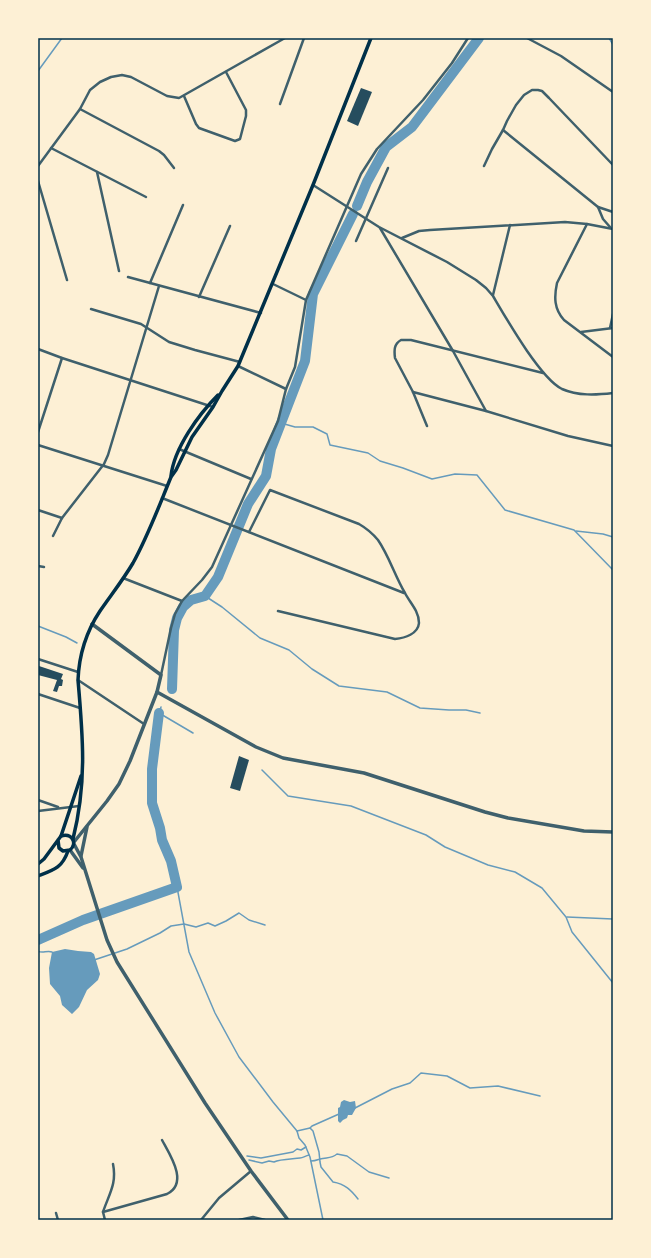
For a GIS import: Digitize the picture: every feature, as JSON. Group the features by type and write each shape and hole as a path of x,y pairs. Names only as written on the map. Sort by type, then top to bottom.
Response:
{"main road":[{"path":"38,876 52,871 61,865 74,842 80,806 83,754 78,672 81,655 92,624 123,578 138,552 171,477 192,437 213,407 240,362 273,284 371,38"},
{"path":"171,477 172,468 179,449 194,425 222,391"},
{"path":"38,864 44,859 61,836 72,807 82,773"},
{"path":"61,836 67,835 74,842"},
{"path":"58,840 58,845 61,850 69,851"}],"street":[{"path":"38,166 80,109 90,90 100,82 122,75 172,98 179,98 285,38"},
{"path":"280,104 304,38"},
{"path":"288,1220 251,1171 201,1096 114,958 81,857 74,842 119,784 130,761 157,692 170,628 175,614 182,601 212,567 278,421 286,389 295,367 306,300 361,174 378,149 423,100 452,63 468,38"},
{"path":"527,38 561,56 613,92"},
{"path":"184,96 199,128 235,141 240,139 246,116 246,110 226,72"},
{"path":"484,166 516,105 532,90 542,91 613,165"},
{"path":"80,109 159,151 174,168"},
{"path":"503,130 598,207 613,212"},
{"path":"51,148 146,197"},
{"path":"356,241 388,168"},
{"path":"97,172 119,271"},
{"path":"38,181 67,280"},
{"path":"313,185 379,227 447,262 486,288 493,296 530,354 552,383 560,388 578,394 613,392"},
{"path":"150,283 183,205"},
{"path":"598,207 603,219 612,228"},
{"path":"401,238 418,231 565,222 612,228"},
{"path":"587,224 558,284 555,299 559,315 613,357"},
{"path":"493,296 510,225"},
{"path":"199,297 230,226"},
{"path":"379,227 454,351 486,412"},
{"path":"128,277 199,297 261,312"},
{"path":"273,284 306,300"},
{"path":"53,536 62,518 104,464 108,455 132,380 159,286"},
{"path":"91,309 147,328 169,342 240,362"},
{"path":"581,332 612,328 613,314"},
{"path":"427,426 413,392 395,358 394,348 396,344 402,340 410,340 544,373"},
{"path":"38,349 213,407"},
{"path":"38,432 62,358"},
{"path":"238,366 286,389"},
{"path":"413,392 568,436 613,446"},
{"path":"38,445 104,464 167,486"},
{"path":"179,449 251,479"},
{"path":"249,532 270,490 349,519 367,529 378,540 405,594 417,612 419,622 416,629 405,638 395,639 278,611"},
{"path":"162,498 405,594"},
{"path":"38,510 62,518"},
{"path":"38,566 44,567"},
{"path":"123,578 182,601"},
{"path":"92,624 161,675"},
{"path":"38,659 78,672"},
{"path":"78,680 144,724"},
{"path":"157,692 256,747 283,758 364,772 485,812 508,818 584,831 613,832"},
{"path":"38,694 80,708"},
{"path":"38,800 60,808"},
{"path":"38,811 80,806"},
{"path":"81,857 83,841 88,824"},
{"path":"69,851 85,871"},
{"path":"103,1212 173,1192 178,1182 177,1174 171,1156 162,1140"},
{"path":"105,1220 103,1212 115,1179 113,1164"},
{"path":"201,1220 219,1198 251,1171"},
{"path":"56,1212 58,1220"},
{"path":"240,1220 253,1217 265,1220"}],"water":[{"path":"65,949 91,952 94,954 100,974 98,980 87,990 79,1007 72,1014 62,1005 60,996 50,984 49,968 52,952"},
{"path":"344,1100 350,1102 355,1101 356,1108 352,1115 348,1115 347,1118 340,1123 338,1121 338,1108"}],"building":[{"path":"361,88 372,92 358,126 347,121"},
{"path":"39,666 63,674 61,679 63,680 62,686 59,686 57,692 53,691 57,680 38,675"},
{"path":"239,756 249,760 240,791 230,788"}],"waterway":[{"path":"38,71 62,38"},
{"path":"357,206 367,182 386,147 412,127 479,38"},
{"path":"609,38 613,45"},
{"path":"172,689 174,630 177,618 183,607 191,600 205,596 218,577 248,504 266,476 271,449 305,361 313,294 353,214"},
{"path":"281,423 295,427 313,427 327,434 330,445 368,453 380,461 432,479 455,474 477,475 505,510 574,530 613,570"},
{"path":"576,531 603,534 613,537"},
{"path":"205,596 222,607 260,638 289,650 312,669 339,686 387,692 420,708 466,710 480,713"},
{"path":"38,626 77,643"},
{"path":"161,707 159,713 193,733"},
{"path":"38,940 83,920 177,887 171,861 162,840 160,828 152,803 152,769 159,713"},
{"path":"262,770 288,796 351,806 426,835 445,847 488,865 515,872 542,888 566,917 572,932 613,983"},
{"path":"177,887 189,952 215,1013 239,1057 297,1131 299,1138 305,1145 310,1157 323,1220"},
{"path":"94,960 127,949 171,926 184,924 196,927 208,923 215,926 239,913 249,920 265,925"},
{"path":"567,917 613,919"},
{"path":"38,951 52,952"},
{"path":"355,1108 392,1089 410,1083 421,1073 447,1076 470,1088 498,1086 540,1096"},
{"path":"297,1131 310,1128 339,1114"},
{"path":"310,1128 313,1131 319,1152 321,1167 333,1182 341,1184 347,1188 358,1199"},
{"path":"247,1156 261,1158 293,1152 297,1149 301,1150 306,1147"},
{"path":"311,1161 335,1156 337,1154 347,1156 369,1172 389,1178"},
{"path":"249,1160 262,1163 301,1158 309,1155"}]}
